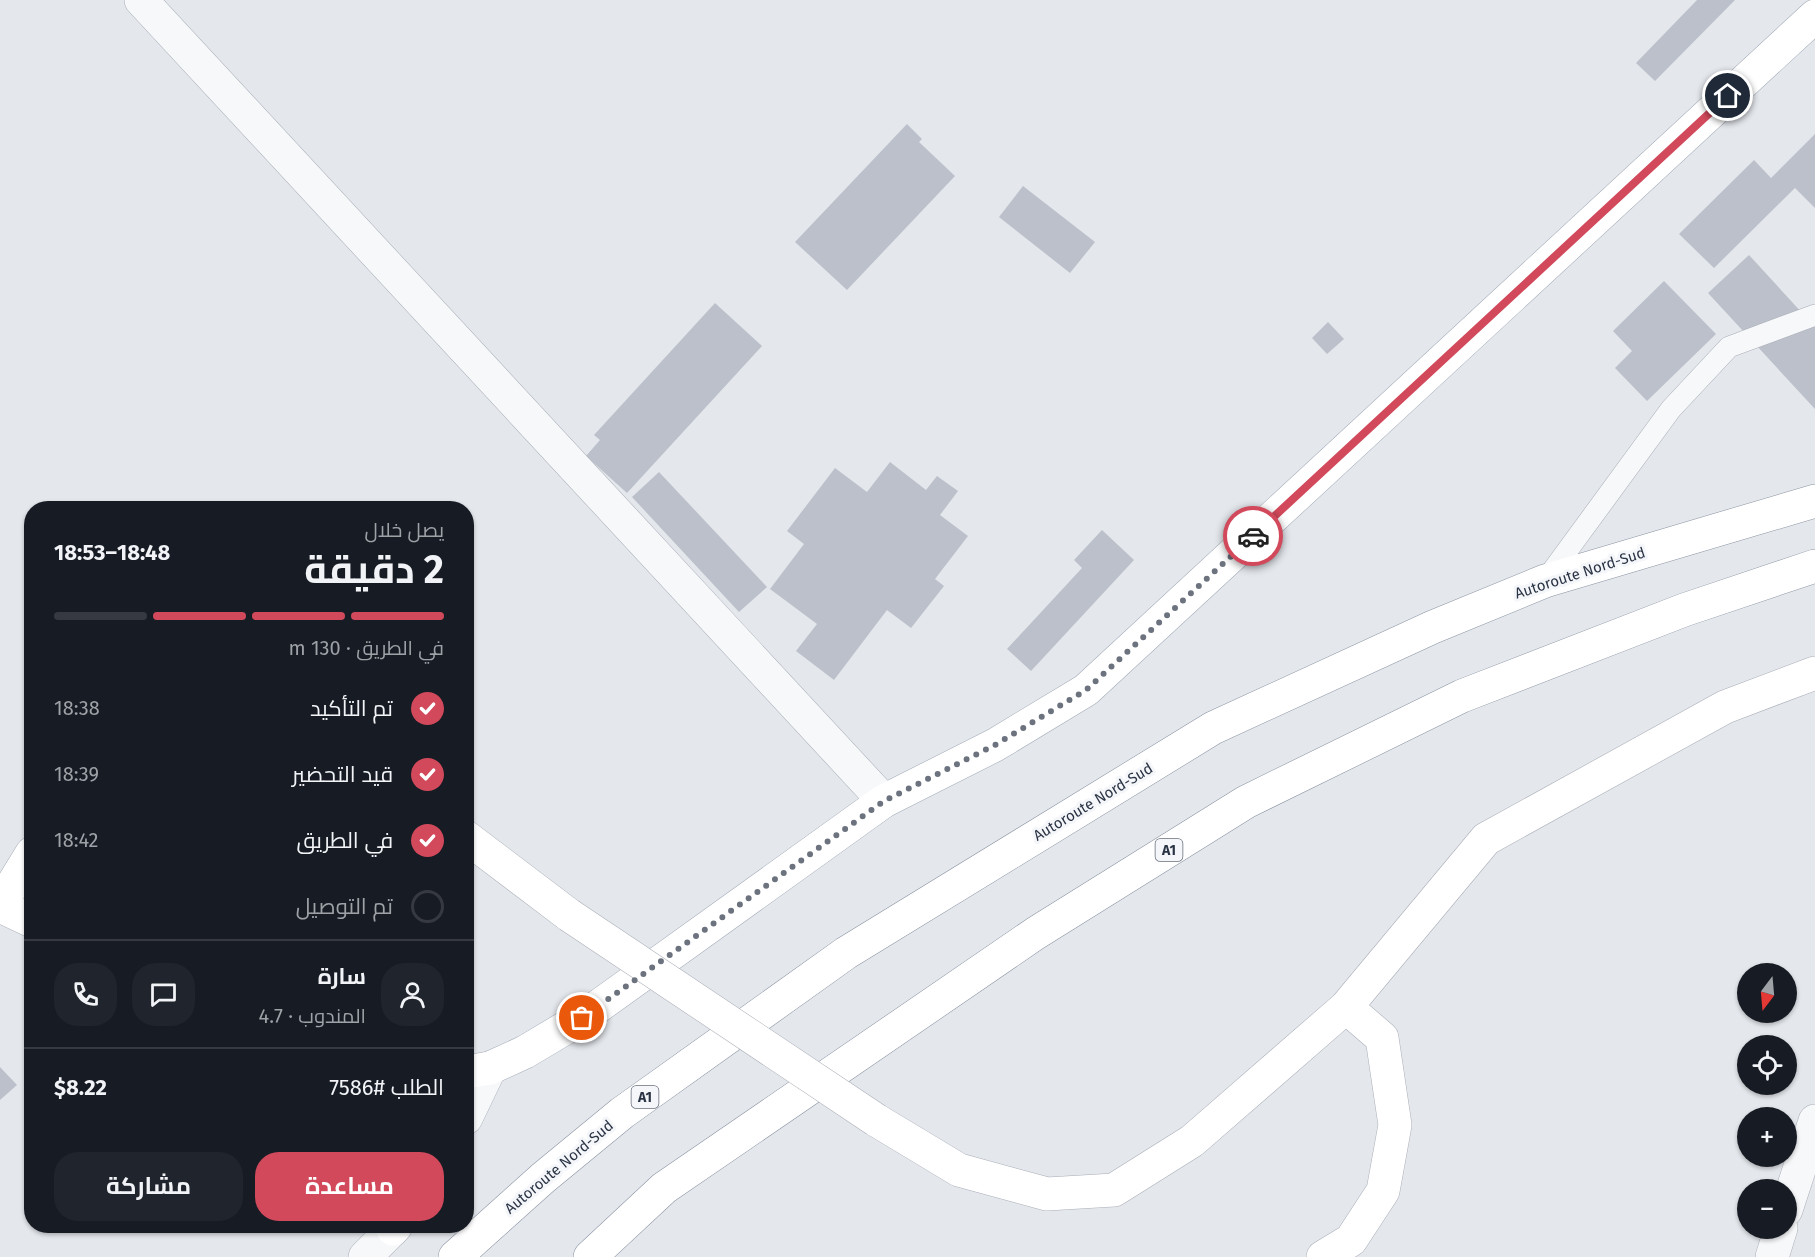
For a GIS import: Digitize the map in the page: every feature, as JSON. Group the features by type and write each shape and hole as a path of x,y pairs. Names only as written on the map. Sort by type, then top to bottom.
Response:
{"main road":[{"path":"478,1070 525,1052 582,1018 884,801 995,745 1086,690 1815,16"},
{"name":"Autoroute Nord-Sud","path":"455,1257 543,1178 622,1113 846,953 1213,728 1433,627 1545,581 1815,501"},
{"name":"A1","path":"590,1257 664,1188 1036,933 1246,802 1462,696 1684,610 1815,566"},
{"path":"474,843 568,915 876,1120 959,1170 1047,1194 1114,1190 1192,1141 1346,1007 1486,839 1725,706 1815,673"},
{"path":"24,866 0,905 24,917"},
{"path":"1323,1257 1351,1240 1383,1191 1395,1125 1382,1038 1346,1007"}],"street":[{"path":"141,0 884,801"},
{"path":"474,1086 478,1070"},
{"path":"1796,1179 1815,1121"},
{"path":"365,1257 388,1233"},
{"path":"1772,1257 1778,1239"}],"lane":[{"path":"1545,581 1671,409 1729,346 1815,315"}],"building":[{"path":"1697,0 1735,0 1655,81 1636,63"},
{"path":"907,124 922,139 919,142 955,176 847,290 795,242"},
{"path":"1815,134 1815,208 1795,188 1714,268 1679,234 1754,160 1771,178"},
{"path":"1023,186 1095,242 1070,273 999,217"},
{"path":"1749,255 1815,327 1815,409 1708,293"},
{"path":"1664,281 1716,334 1647,401 1615,368 1632,351 1613,331"},
{"path":"715,303 762,346 627,493 586,456 600,440 594,435"},
{"path":"1328,322 1344,339 1327,354 1312,338"},
{"path":"890,462 926,490 937,476 958,491 940,515 968,536 935,579 944,586 911,628 887,610 834,680 796,651 817,624 770,589 804,544 787,531 835,468 867,492"},
{"path":"659,472 767,587 739,612 632,497"},
{"path":"1102,530 1134,560 1031,671 1007,649 1082,568 1074,560"},
{"path":"0,1067 17,1085 0,1100"}],"way so far":[{"path":"582,1018 884,801 995,745 1086,690 1253,536"}],"route":[{"path":"1253,536 1728,96"}]}
